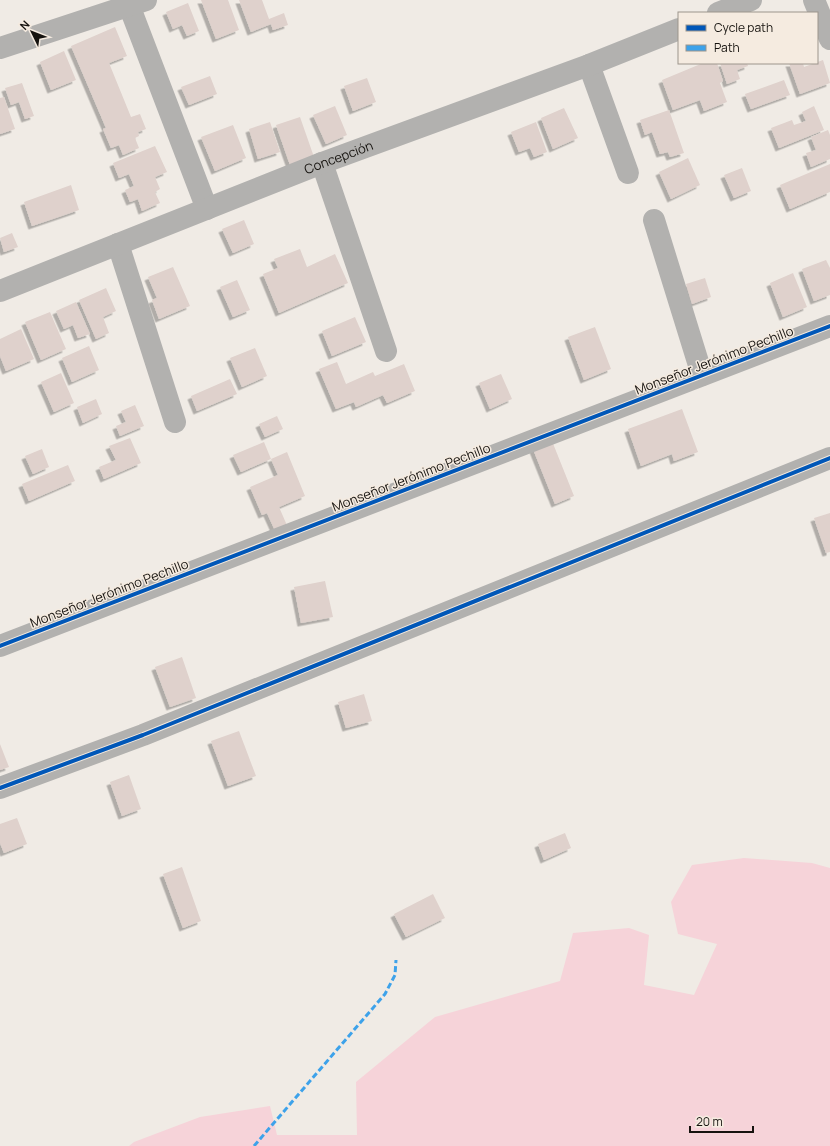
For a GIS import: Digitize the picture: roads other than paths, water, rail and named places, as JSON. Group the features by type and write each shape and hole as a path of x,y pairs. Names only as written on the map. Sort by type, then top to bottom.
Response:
{"street":[{"path":"720,12 750,0"},
{"path":"814,0 830,40"},
{"path":"0,48 134,2 207,209"},
{"name":"Concepción","path":"0,291 322,163 589,65 678,29"},
{"path":"589,65 628,172"},
{"path":"322,163 386,351"},
{"path":"654,220 702,375"},
{"path":"118,244 175,422"},
{"name":"Monseñor Jerónimo Pechillo","path":"0,646 830,326"},
{"path":"0,788 150,732 830,458"}]}
